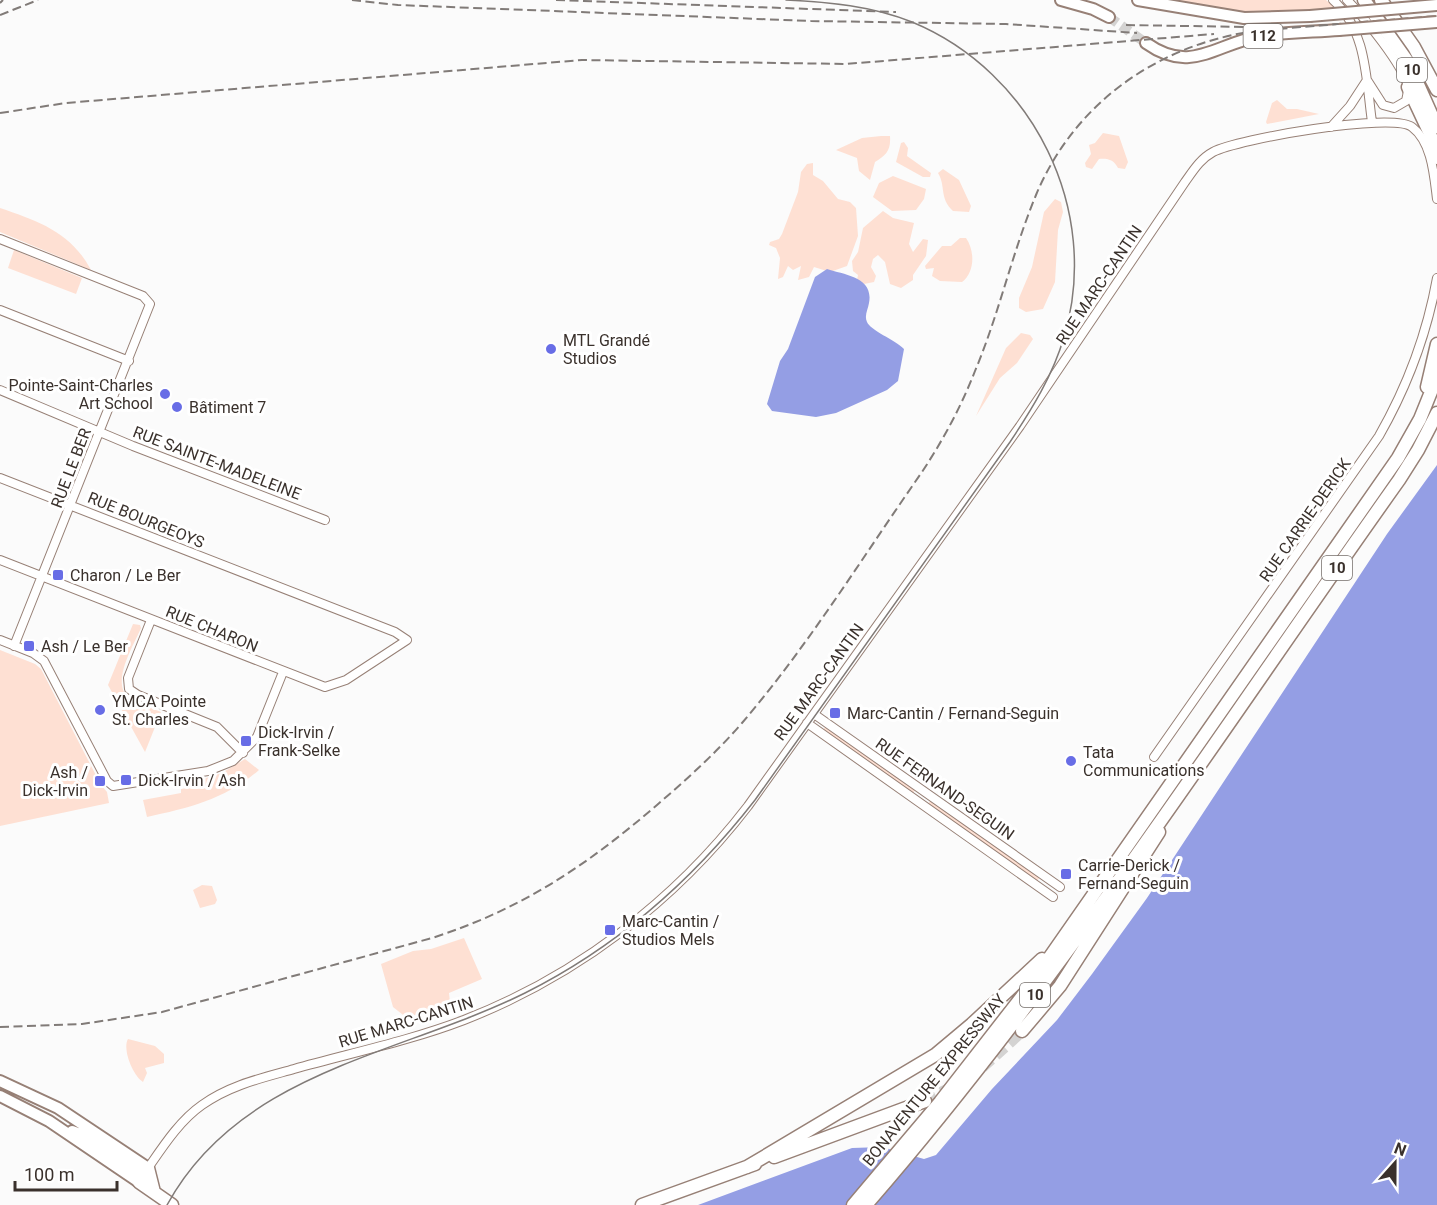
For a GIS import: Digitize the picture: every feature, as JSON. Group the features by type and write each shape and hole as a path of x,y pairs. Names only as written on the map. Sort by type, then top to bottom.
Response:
{"highway":[{"name":"10","path":"1364,0 1408,62 1437,127"},
{"name":"10","path":"1382,0 1414,47 1437,90"},
{"path":"1408,87 1425,121 1437,158"},
{"path":"1398,458 1423,399 1437,344"},
{"name":"BONAVENTURE EXPRESSWAY","path":"866,1205 1057,947 1398,458 1420,419 1437,377"},
{"name":"BONAVENTURE EXPRESSWAY","path":"853,1205 918,1136 1023,1011 1180,792 1408,466 1437,413"},
{"path":"1022,1031 1060,986 1149,850 1180,792"},
{"path":"747,1167 935,1055 1057,947"},
{"path":"642,1205 925,1101"},
{"path":"144,1175 154,1192 172,1205"}],"main road":[{"path":"1061,0 1112,17 1098,7 1078,0"},
{"name":"112","path":"1138,0 1244,18 1310,16 1437,5"},
{"name":"112","path":"1149,43 1167,56 1190,57 1258,37 1437,22"},
{"path":"0,1081 58,1108 144,1175"},
{"path":"0,1096 144,1175"}],"street":[{"path":"1333,0 1355,30 1372,122"},
{"path":"1347,0 1382,43 1408,87 1404,104 1392,108 1380,104 1366,80"},
{"path":"1331,127 1350,106 1366,80"},
{"name":"RUE MARC-CANTIN","path":"144,1175 191,1115 228,1089 463,1020 534,988 601,947 654,906 704,859 748,806 1020,426 1199,163 1214,152 1239,142 1372,122 1404,123 1422,137 1433,169 1437,199"},
{"name":"RUE LE BER","path":"0,239 148,300 150,309 14,646"},
{"name":"RUE CARRIE-DERICK","path":"1154,757 1379,436 1402,393 1418,354 1437,278"},
{"path":"0,310 129,361"},
{"name":"RUE SAINTE-MADELEINE","path":"0,390 325,520"},
{"name":"RUE BOURGEOYS","path":"0,478 395,632 407,640"},
{"name":"RUE CHARON","path":"0,560 317,686 330,687 346,680 407,640"},
{"path":"151,620 129,675 129,689 214,726 228,736 243,753"},
{"path":"0,640 36,655 46,663 108,781 113,786 208,771 229,764 243,753 258,734 283,672"},
{"name":"RUE FERNAND-SEGUIN","path":"814,714 1060,887"},
{"name":"RUE FERNAND-SEGUIN","path":"807,723 1053,897"}],"shaded area":[{"path":"1171,0 1326,0 1338,10 1251,13"},
{"path":"1277,100 1287,109 1319,114 1267,124 1272,103"},
{"path":"1103,133 1119,136 1128,162 1125,169 1118,168 1113,161 1105,159 1099,159 1092,169 1086,167 1085,163 1091,154 1089,145 1095,143"},
{"path":"890,136 889,149 875,162 870,180 859,171 857,158 836,150 862,138"},
{"path":"904,142 908,148 907,156 931,173 930,177 923,177 896,162 901,143"},
{"path":"813,163 813,175 823,181 838,199 850,202 856,208 858,236 847,266 830,272 814,267 809,277 798,280 801,266 793,270 788,266 783,277 778,279 780,258 776,248 769,245 770,242 779,239 782,234 798,192 801,172 807,164"},
{"path":"943,169 959,180 971,206 969,212 953,211 949,206 944,197 938,173"},
{"path":"893,176 926,189 924,199 916,210 892,211 873,197 879,183"},
{"path":"1055,199 1061,202 1063,212 1058,230 1055,282 1043,309 1026,312 1019,308 1019,298 1032,267 1044,212"},
{"path":"0,208 40,223 63,237 74,246 91,270 0,232"},
{"path":"883,211 893,218 914,223 909,244 913,252 923,239 928,240 926,256 913,275 913,280 901,288 890,284 885,262 878,255 873,259 871,267 876,276 874,282 864,284 857,280 858,275 853,271 852,261 858,252 863,228"},
{"path":"960,238 966,238 971,249 972,261 969,273 962,282 940,281 932,276 934,268 926,269 925,266 942,246 951,246"},
{"path":"14,250 82,278 76,294 8,268"},
{"path":"1021,333 1030,335 1033,339 1017,363 1000,378 976,416 1006,348"},
{"path":"133,624 140,625 141,628 122,674 124,692 130,699 161,712 145,752 108,685"},
{"path":"0,650 35,664 41,669 101,785 107,792 109,803 0,826"},
{"path":"826,726 916,789 913,793 823,730"},
{"path":"245,759 259,770 233,788 192,806 147,817 143,800 181,793 181,789 198,786 206,778 222,773"},
{"path":"931,800 1040,877 1037,881 928,804"},
{"path":"202,885 212,886 217,900 215,904 200,908 193,890"},
{"path":"464,938 482,979 449,993 450,1002 407,1018 393,1007 381,964 413,951 431,949"},
{"path":"128,1039 155,1046 164,1054 164,1063 145,1068 147,1073 143,1082 130,1062 126,1049"}],"water":[{"path":"827,269 857,278 867,288 869,303 867,322 904,349 898,381 887,390 836,413 816,417 772,411 767,404 780,361 788,349 815,277"},
{"path":"1437,465 1437,1205 698,1205 852,1148 882,1147 924,1159 936,1155 992,1089 1057,1020 1092,974 1147,898 1387,534"}],"tunnel":[{"path":"1109,17 1146,43"},
{"path":"982,1067 1022,1031"},
{"path":"925,1101 953,1087"}],"tram line":[{"path":"167,1205 198,1160 236,1124 279,1095 326,1072 477,1014 525,993 591,955 651,910 679,885 731,830 755,800 1010,442 1041,391 1064,337 1073,289 1073,241 1065,195 1048,151 1023,110 992,74 955,45 912,22 881,12 850,6 786,0"}],"railway":[{"path":"0,3 3,0"},
{"path":"0,15 38,0"},
{"path":"352,0 398,5 811,21 1006,24 1137,33"},
{"path":"556,0 896,12"},
{"path":"1265,30 1437,16"},
{"path":"1126,25 1246,27"},
{"path":"0,1027 82,1024 162,1012 432,938 495,914 552,884 631,827 712,755 766,694 835,600 930,460 958,410 975,371 1036,195 1054,160 1075,129 1101,102 1130,79 1162,60 1196,45 1233,35 1271,29"},
{"path":"0,113 66,103 582,60 846,64 1214,34"}],"place":[{"name":"MTL Grandé Studios","path":"551,349"},
{"name":"Pointe-Saint-Charles Art School","path":"165,394"},
{"name":"Bâtiment 7","path":"177,407"},
{"name":"Charon / Le Ber","path":"58,575"},
{"name":"Ash / Le Ber","path":"29,646"},
{"name":"YMCA Pointe St. Charles","path":"100,710"},
{"name":"Marc-Cantin / Fernand-Seguin","path":"835,713"},
{"name":"Dick-Irvin / Frank-Selke","path":"246,741"},
{"name":"Tata Communications","path":"1071,761"},
{"name":"Dick-Irvin / Ash","path":"126,780"},
{"name":"Ash / Dick-Irvin","path":"100,781"},
{"name":"Carrie-Derick / Fernand-Seguin","path":"1066,874"},
{"name":"Marc-Cantin / Studios Mels","path":"610,930"}]}
